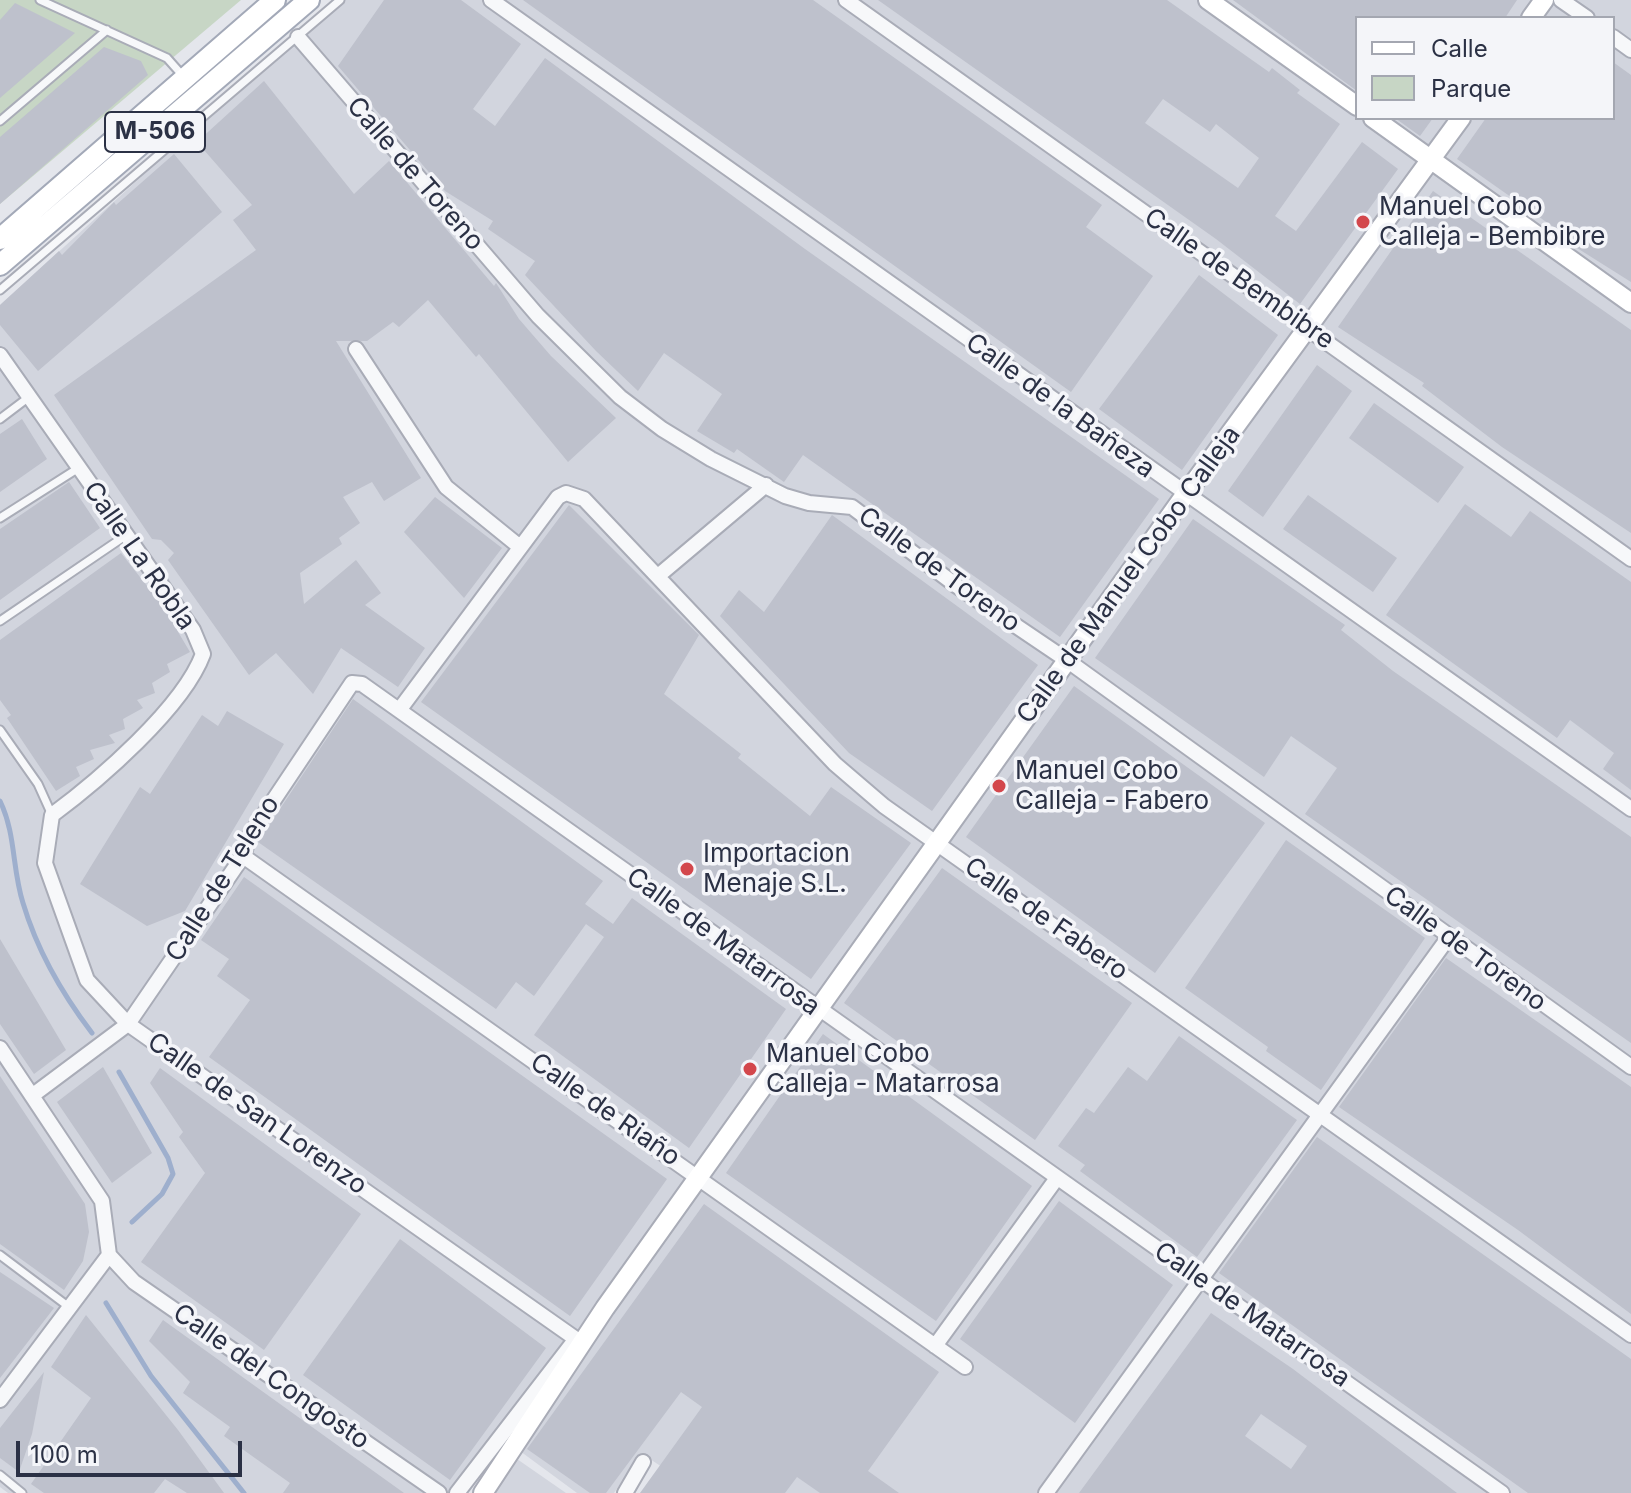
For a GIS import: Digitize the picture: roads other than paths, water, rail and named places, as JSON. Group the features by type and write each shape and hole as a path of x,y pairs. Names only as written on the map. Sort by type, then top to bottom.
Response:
{"main road":[{"name":"M-506","path":"0,239 275,0"},
{"name":"M-506","path":"0,265 309,0"}],"street":[{"name":"Calle de la Bañeza","path":"491,0 1631,809"},
{"name":"Calle de Bembibre","path":"846,0 1631,559"},
{"path":"1208,0 1355,105"},
{"path":"1561,0 1584,16"},
{"name":"Calle de Toreno","path":"298,37 578,357 620,397 662,429 766,485 809,503 852,507 957,586 1068,661 1448,938 1631,1067"},
{"path":"1376,120 1631,303"},
{"name":"Calle de Manuel Cobo Calleja","path":"483,1493 605,1308 1185,495 1460,120"},
{"path":"356,349 446,487 520,547 400,709"},
{"name":"Calle La Robla","path":"0,355 77,469 193,630 203,654 197,670 129,748 91,786 52,815"},
{"path":"658,576 766,485"},
{"name":"Calle de Fabero","path":"520,547 558,497 575,494 584,499 835,764 884,806 1631,1335"},
{"name":"Calle de Teleno","path":"33,1095 128,1024 243,856 249,837 352,683 371,688 400,709"},
{"name":"Calle de Matarrosa","path":"400,709 817,1010 1502,1493"},
{"name":"Calle de San Lorenzo","path":"52,815 45,863 87,980 128,1024 576,1339"},
{"name":"Calle de Riaño","path":"243,856 965,1367"},
{"path":"1046,1493 1448,938"},
{"path":"0,1048 102,1201 109,1255 0,1400"},
{"path":"935,1346 1057,1178"},
{"name":"Calle del Congosto","path":"109,1255 134,1282 439,1493"},
{"name":"Calle de Manuel Cobo Calleja","path":"457,1493 576,1339 605,1308"},
{"path":"625,1493 643,1462"}],"lane":[{"path":"40,0 167,58 184,78"},
{"path":"0,290 340,0"},
{"path":"0,121 107,30"},
{"path":"0,419 29,397"},
{"path":"0,518 77,469"},
{"path":"0,621 125,536"},
{"path":"0,730 38,784 52,815"},
{"path":"0,1255 69,1307"},
{"path":"0,1475 22,1493"}],"waterway":[{"path":"0,801 9,826 20,890 29,921 61,988 92,1033"},
{"path":"119,1072 168,1158 173,1174 162,1194 132,1222"},
{"path":"106,1303 151,1376 244,1493"}],"place":[{"name":"Manuel Cobo Calleja - Bembibre","path":"1363,222"},
{"name":"Manuel Cobo Calleja - Fabero","path":"999,786"},
{"name":"Importacion Menaje S.L.","path":"687,869"},
{"name":"Manuel Cobo Calleja - Matarrosa","path":"750,1069"}]}
